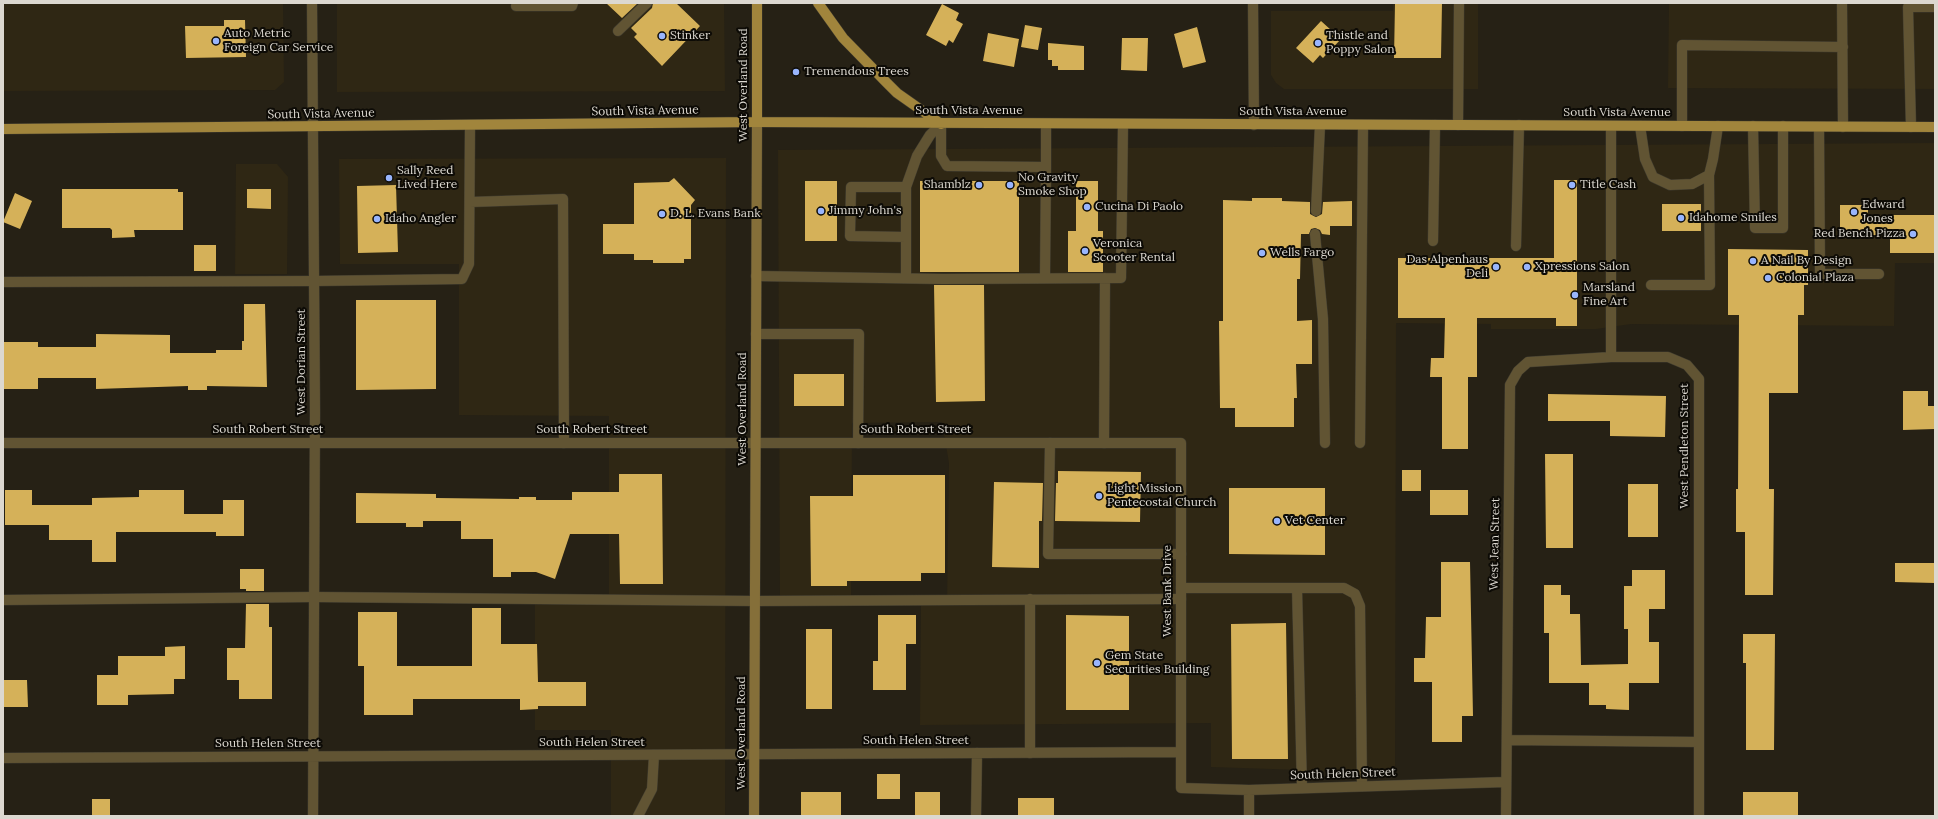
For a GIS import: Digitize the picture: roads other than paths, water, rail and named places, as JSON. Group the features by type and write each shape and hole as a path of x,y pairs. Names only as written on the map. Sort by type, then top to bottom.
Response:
{"main road":[{"name":"West Overland Road","path":"757,3 757,122"},
{"path":"818,3 843,38 897,93 941,124"},
{"name":"South Vista Avenue","path":"3,129 757,122 941,124 1935,127"}],"street":[{"name":"West Dorian Street","path":"312,3 315,443 313,816"},
{"path":"516,6 572,6 573,3"},
{"path":"618,31 647,3"},
{"path":"1253,3 1254,125"},
{"path":"1458,125 1459,3"},
{"path":"1842,3 1843,127"},
{"path":"1911,127 1908,7 1935,7"},
{"path":"1682,126 1682,45 1843,47"},
{"name":"West Overland Road","path":"754,816 757,122"},
{"path":"941,124 941,156 947,166 1046,167"},
{"path":"906,278 906,187 917,156 930,135 941,124"},
{"path":"1045,277 1046,124"},
{"path":"756,276 1121,278 1123,124"},
{"path":"3,282 462,279 469,264 470,125"},
{"path":"1316,211 1320,125"},
{"path":"1360,443 1364,125"},
{"path":"1433,241 1435,125"},
{"path":"1516,246 1519,125"},
{"path":"1611,126 1611,357"},
{"path":"1640,126 1645,159 1653,177 1670,184 1692,184 1708,175"},
{"path":"1651,285 1710,285 1708,175 1713,159 1718,126"},
{"path":"1753,126 1755,228 1783,228 1783,126"},
{"path":"1820,127 1820,274 1880,274"},
{"path":"906,187 851,187 850,236 906,237"},
{"path":"470,202 563,199 564,443"},
{"path":"1315,234 1323,319 1325,443"},
{"path":"1104,443 1106,278"},
{"path":"756,334 859,334 858,443"},
{"name":"West Jean Street","path":"1506,816 1510,385 1518,371 1528,362 1611,357"},
{"name":"West Pendleton Street","path":"1611,357 1668,357 1687,365 1699,379 1699,816"},
{"name":"South Robert Street","path":"3,443 1181,443"},
{"path":"1050,443 1048,554 1181,554"},
{"name":"West Bank Drive","path":"1181,443 1181,788"},
{"path":"1181,588 1344,588 1355,594 1360,606 1362,786"},
{"path":"1297,588 1302,788"},
{"path":"3,600 314,597 755,601 1181,599"},
{"path":"1030,599 1030,753"},
{"path":"1507,740 1699,742"},
{"name":"South Helen Street","path":"3,758 1181,752"},
{"path":"976,816 977,754"},
{"path":"638,816 652,789 654,755"},
{"name":"South Helen Street","path":"1181,788 1249,790 1506,782"},
{"path":"1249,790 1249,816"}],"place":[{"name":"Stinker","path":"662,36"},
{"name":"Auto Metric Foreign Car Service","path":"216,41"},
{"name":"Thistle and Poppy Salon","path":"1318,43"},
{"name":"Tremendous Trees","path":"796,72"},
{"name":"Sally Reed Lived Here","path":"389,178"},
{"name":"Shamblz","path":"979,185"},
{"name":"No Gravity Smoke Shop","path":"1010,185"},
{"name":"Title Cash","path":"1572,185"},
{"name":"Cucina Di Paolo","path":"1087,207"},
{"name":"Jimmy John's","path":"821,211"},
{"name":"Edward Jones","path":"1854,212"},
{"name":"D. L. Evans Bank","path":"662,214"},
{"name":"Idahome Smiles","path":"1681,218"},
{"name":"Idaho Angler","path":"377,219"},
{"name":"Red Bench Pizza","path":"1913,234"},
{"name":"Veronica Scooter Rental","path":"1085,251"},
{"name":"Wells Fargo","path":"1262,253"},
{"name":"A Nail By Design","path":"1753,261"},
{"name":"Das Alpenhaus Deli","path":"1496,267"},
{"name":"Xpressions Salon","path":"1527,267"},
{"name":"Colonial Plaza","path":"1768,278"},
{"name":"Marsland Fine Art","path":"1575,295"},
{"name":"Light Mission Pentecostal Church","path":"1099,496"},
{"name":"Vet Center","path":"1277,521"},
{"name":"Gem State Securities Building","path":"1097,663"}]}
